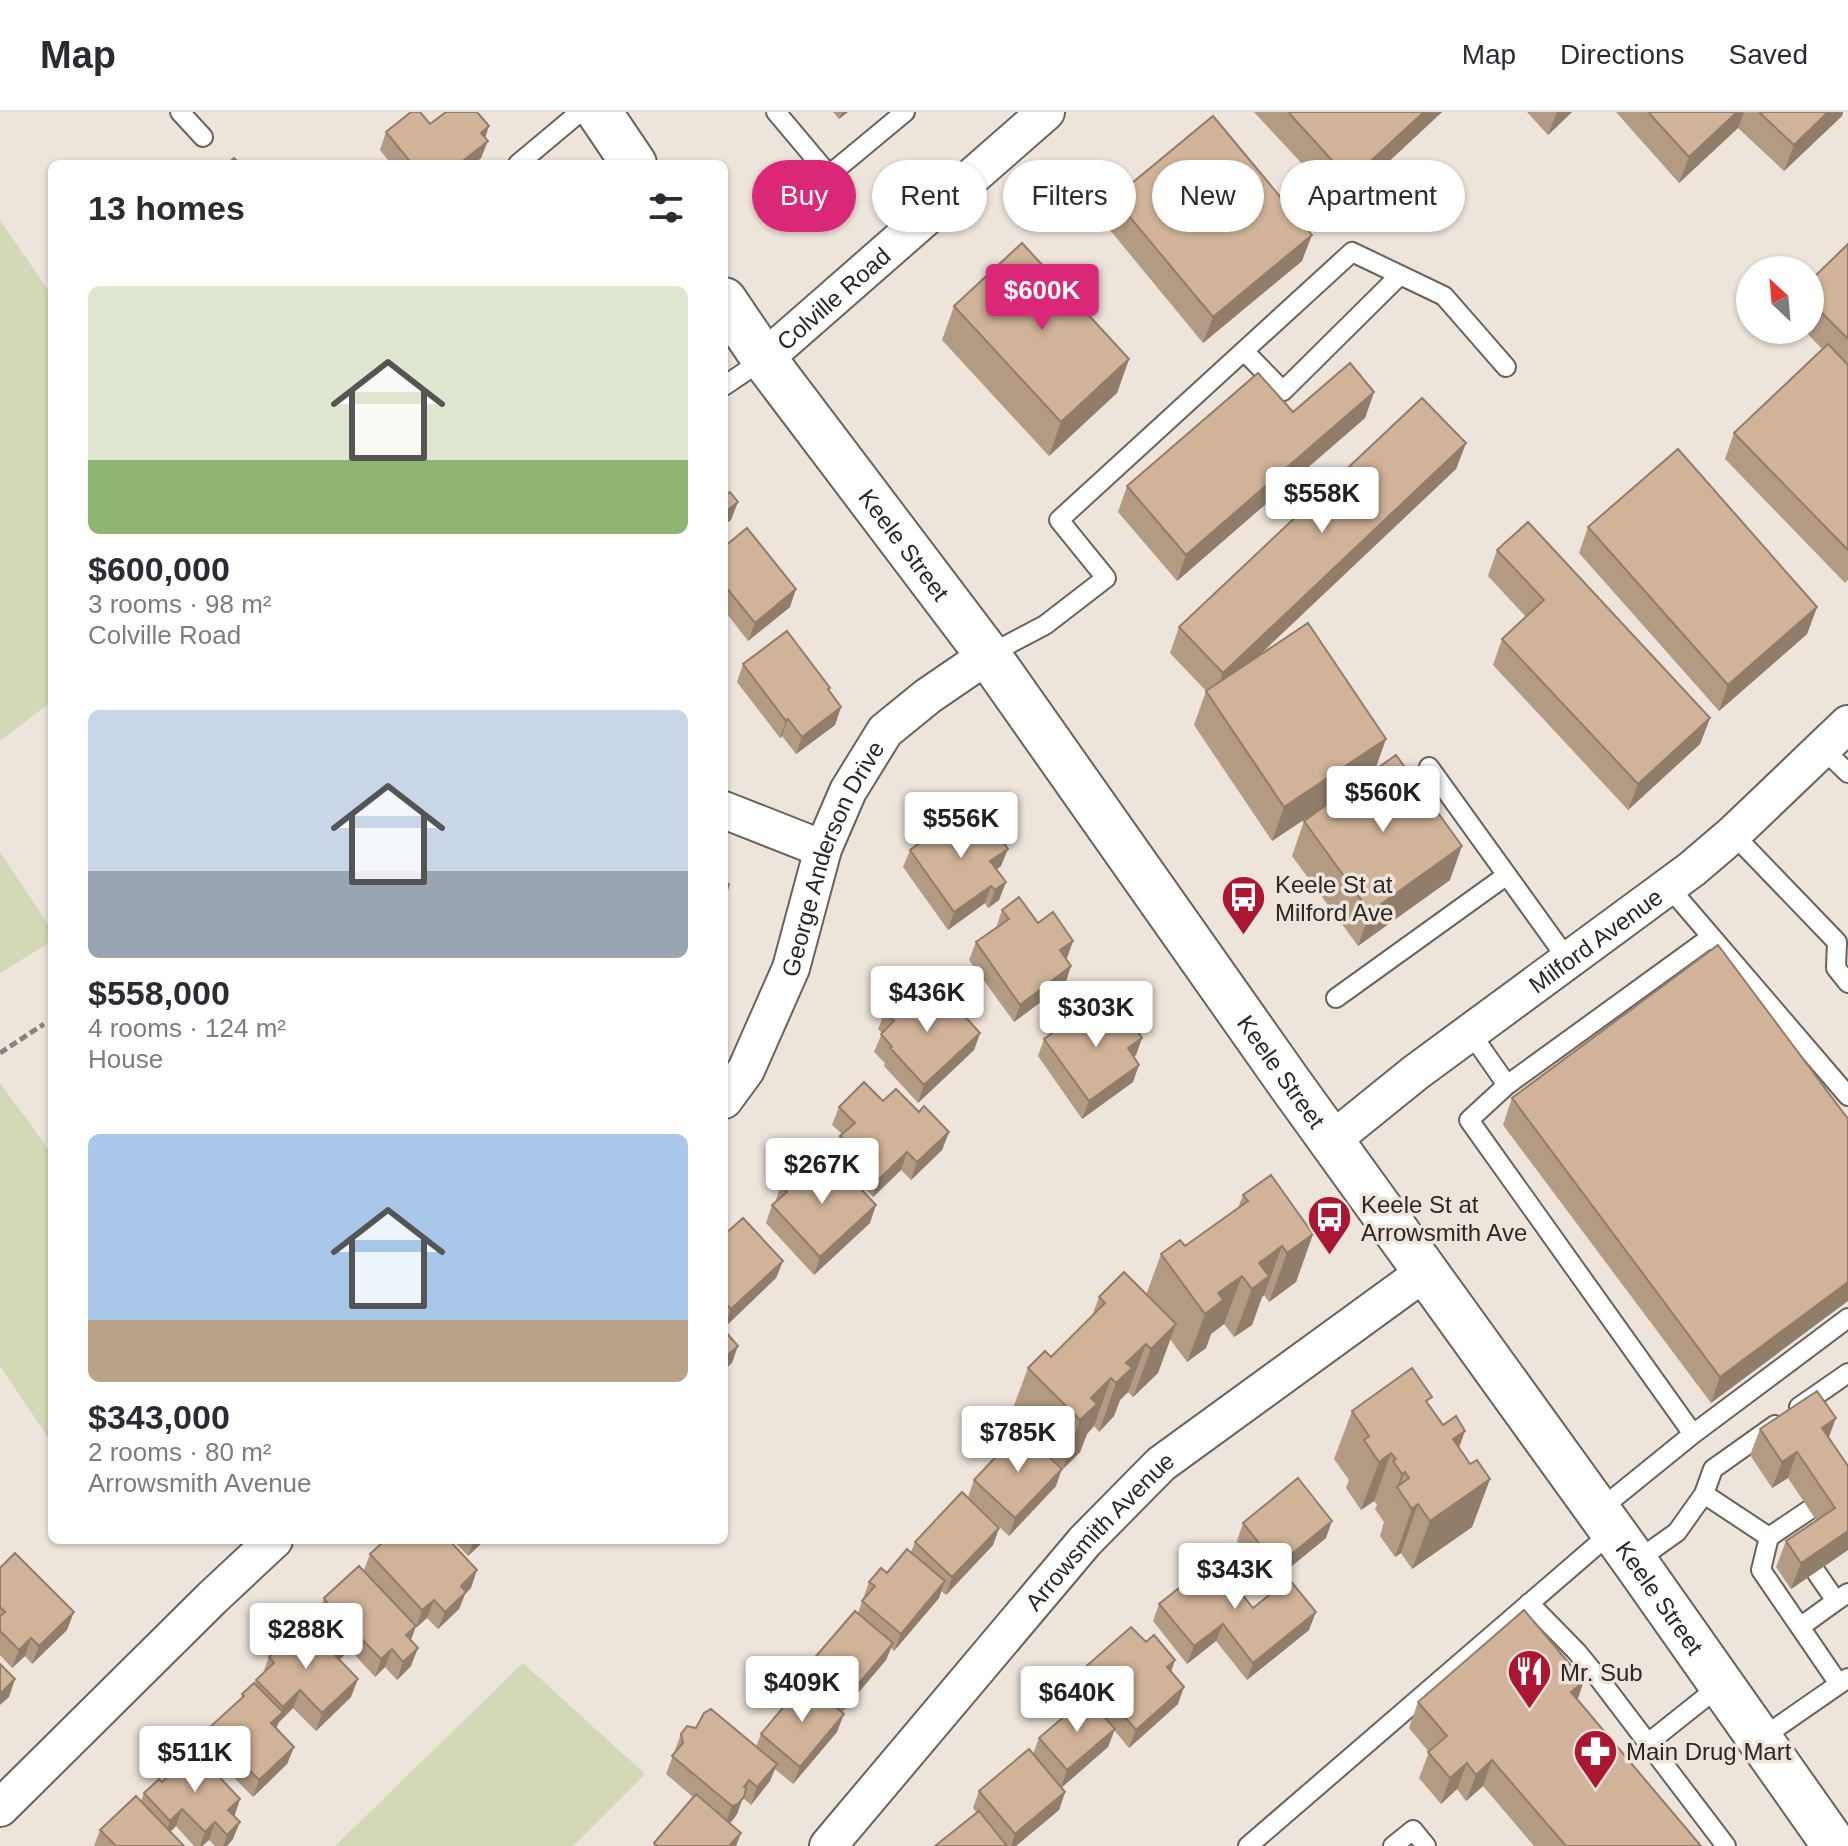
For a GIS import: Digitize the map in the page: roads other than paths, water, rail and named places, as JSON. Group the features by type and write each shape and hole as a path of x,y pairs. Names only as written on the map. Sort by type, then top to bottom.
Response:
{"main road":[{"path":"599,112 631,160"},
{"name":"Keele Street","path":"728,306 764,359 988,655 1835,1846"}],"street":[{"name":"Colville Road","path":"764,359 1046,112"},
{"name":"George Anderson Drive","path":"728,1095 746,1070 791,968 823,849 848,791 885,731 928,696 988,655"},
{"name":"Milford Avenue","path":"1331,1141 1415,1073 1668,886 1733,834 1848,724"},
{"path":"728,812 823,849"},
{"name":"Arrowsmith Avenue","path":"828,1846 1085,1541 1161,1464 1425,1272"},
{"path":"0,1808 270,1544"}],"lane":[{"path":"180,112 203,137"},
{"path":"523,160 580,112"},
{"path":"776,112 829,175 905,112"},
{"path":"988,655 1045,625 1106,578 1059,520 1352,252 1444,296 1506,367"},
{"path":"1244,351 1283,391 1399,276"},
{"path":"728,383 764,359"},
{"path":"1822,748 1848,773"},
{"path":"1429,767 1568,960"},
{"path":"1733,834 1837,942 1836,968 1848,983"},
{"path":"1336,998 1507,875"},
{"path":"1668,886 1848,1096"},
{"path":"1693,1434 1469,1120 1507,1085 1711,937"},
{"path":"1470,1032 1507,1085"},
{"path":"1248,1846 1529,1603 1615,1535 1693,1434 1848,1318"},
{"path":"1615,1535 1677,1532 1704,1494 1713,1469 1848,1373"},
{"path":"1704,1494 1782,1534"},
{"path":"1760,1739 1844,1681 1800,1627 1761,1570 1782,1534 1809,1510"},
{"path":"1800,1627 1842,1597 1816,1572"},
{"path":"1529,1603 1577,1652 1726,1846"},
{"path":"1648,1743 1721,1685"},
{"path":"1393,1846 1413,1830 1426,1846"}],"place":[{"name":"Keele St at Milford Ave","path":"1244,937"},
{"name":"Keele St at Arrowsmith Ave","path":"1330,1257"},
{"name":"Mr. Sub","path":"1529,1711"},
{"name":"Main Drug Mart","path":"1595,1790"}]}
